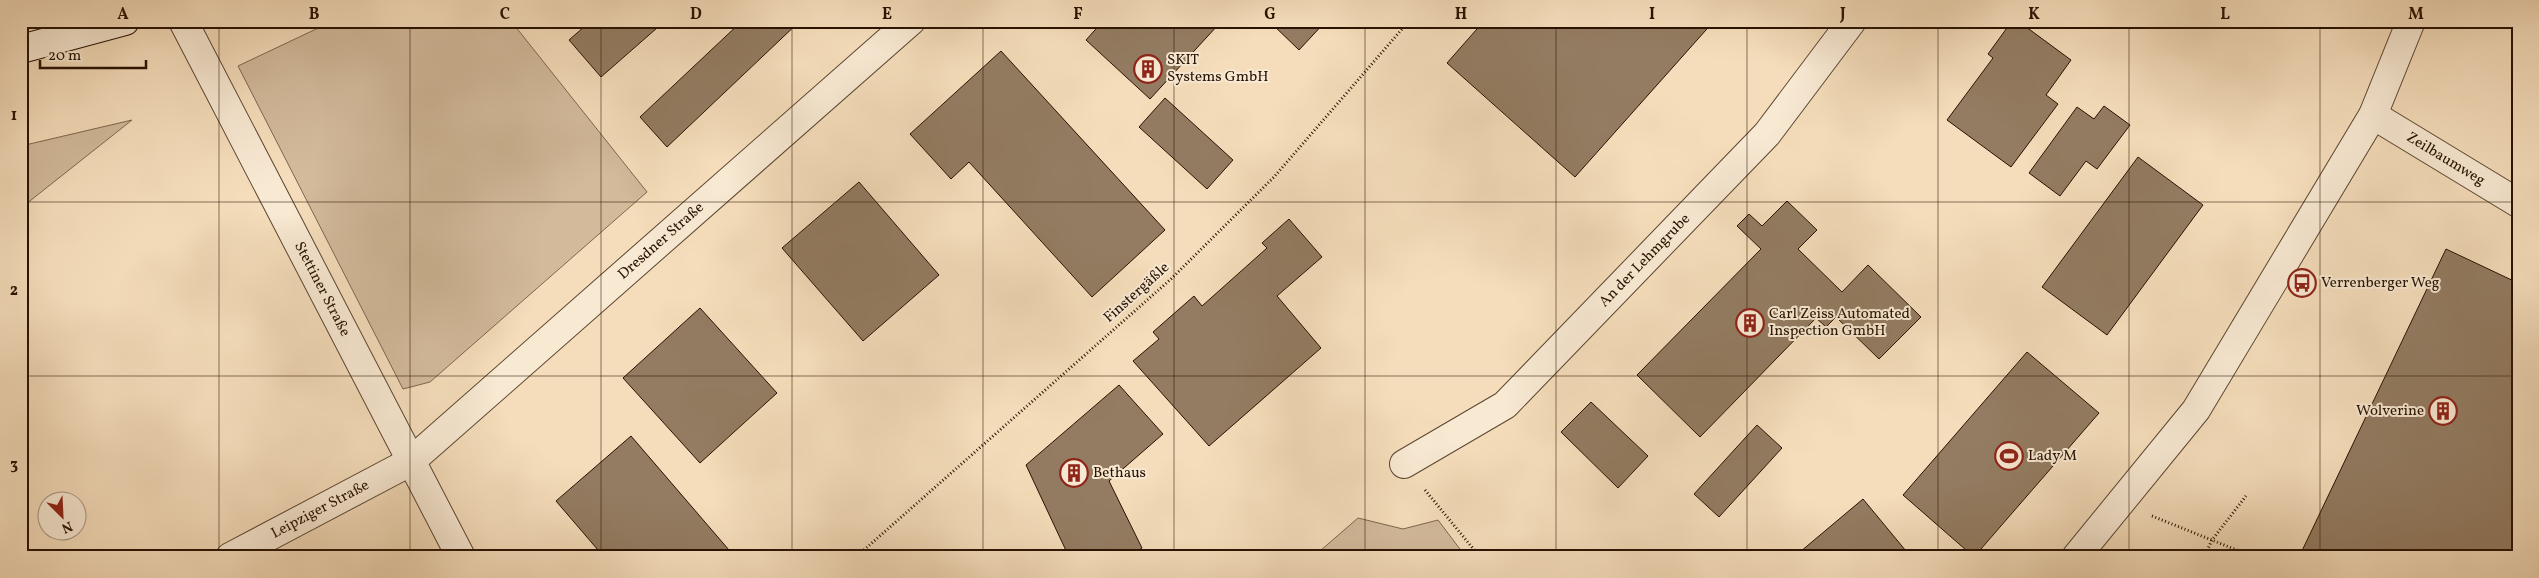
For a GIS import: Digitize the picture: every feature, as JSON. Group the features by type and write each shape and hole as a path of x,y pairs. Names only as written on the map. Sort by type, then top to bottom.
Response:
{"street":[{"path":"21,49 126,21"},
{"name":"Stettiner Straße","path":"183,21 410,462 461,557"},
{"name":"Dresdner Straße","path":"410,462 910,21"},
{"name":"An der Lehmgrube","path":"1404,464 1506,405 1767,134 1852,21"},
{"path":"2076,557 2196,410 2373,116 2411,21"},
{"name":"Zeilbaumweg","path":"2373,116 2518,204"},
{"name":"Leipziger Straße","path":"230,557 410,462"}],"path":[{"name":"Finstergäßle","path":"856,557 1171,279 1274,177 1409,21"},
{"path":"1404,464 1480,557"},
{"path":"2204,557 2212,540 2246,496"},
{"path":"2121,504 2254,557"}],"shaded area":[{"path":"333,21 511,21 647,192 430,382 403,389 238,66"},
{"path":"132,120 21,208 21,146"},
{"path":"1358,518 1403,529 1438,520 1466,557 1313,557"}],"building":[{"path":"581,21 665,21 601,77 569,40 585,26"},
{"path":"742,21 800,21 667,147 640,117"},
{"name":"SKIT Systems GmbH","path":"1103,21 1214,21 1218,25 1150,99 1086,40"},
{"path":"1269,21 1326,21 1299,50"},
{"path":"1484,21 1714,21 1575,177 1447,63"},
{"path":"2012,21 2018,21 2071,60 2046,95 2058,104 2011,167 1947,120 1993,58 1988,54"},
{"path":"1001,51 1165,230 1092,297 969,162 951,179 910,134"},
{"path":"1165,98 1233,160 1207,189 1139,127"},
{"path":"2104,106 2130,125 2097,169 2086,161 2060,196 2029,173 2077,107 2094,119"},
{"path":"2138,157 2203,205 2107,335 2042,287"},
{"path":"859,182 939,275 863,341 782,248"},
{"name":"Carl Zeiss Automated Inspection GmbH","path":"1787,201 1817,230 1798,249 1842,292 1868,265 1921,317 1879,359 1836,317 1826,327 1816,318 1700,437 1637,375 1761,249 1737,226 1749,214 1762,226"},
{"path":"1289,219 1322,257 1277,296 1321,348 1209,446 1133,361 1159,339 1153,332 1194,296 1202,306 1267,248 1262,243"},
{"name":"Wolverine","path":"2446,249 2518,283 2518,539 2509,557 2299,557"},
{"path":"700,308 777,393 700,463 623,378"},
{"path":"2027,352 2099,413 1974,557 1903,495"},
{"name":"Bethaus","path":"1119,385 1163,434 1109,481 1142,548 1127,557 1069,557 1026,465"},
{"path":"1591,402 1648,456 1618,488 1561,432"},
{"path":"1757,425 1782,448 1719,517 1694,494"},
{"path":"631,436 735,557 604,557 556,501"},
{"path":"1863,499 1911,557 1794,557"}],"place":[{"name":"SKIT Systems GmbH","path":"1148,69"},
{"name":"Verrenberger Weg","path":"2302,283"},
{"name":"Carl Zeiss Automated Inspection GmbH","path":"1750,323"},
{"name":"Wolverine","path":"2443,411"},
{"name":"Lady M","path":"2009,456"},
{"name":"Bethaus","path":"1074,473"}]}
